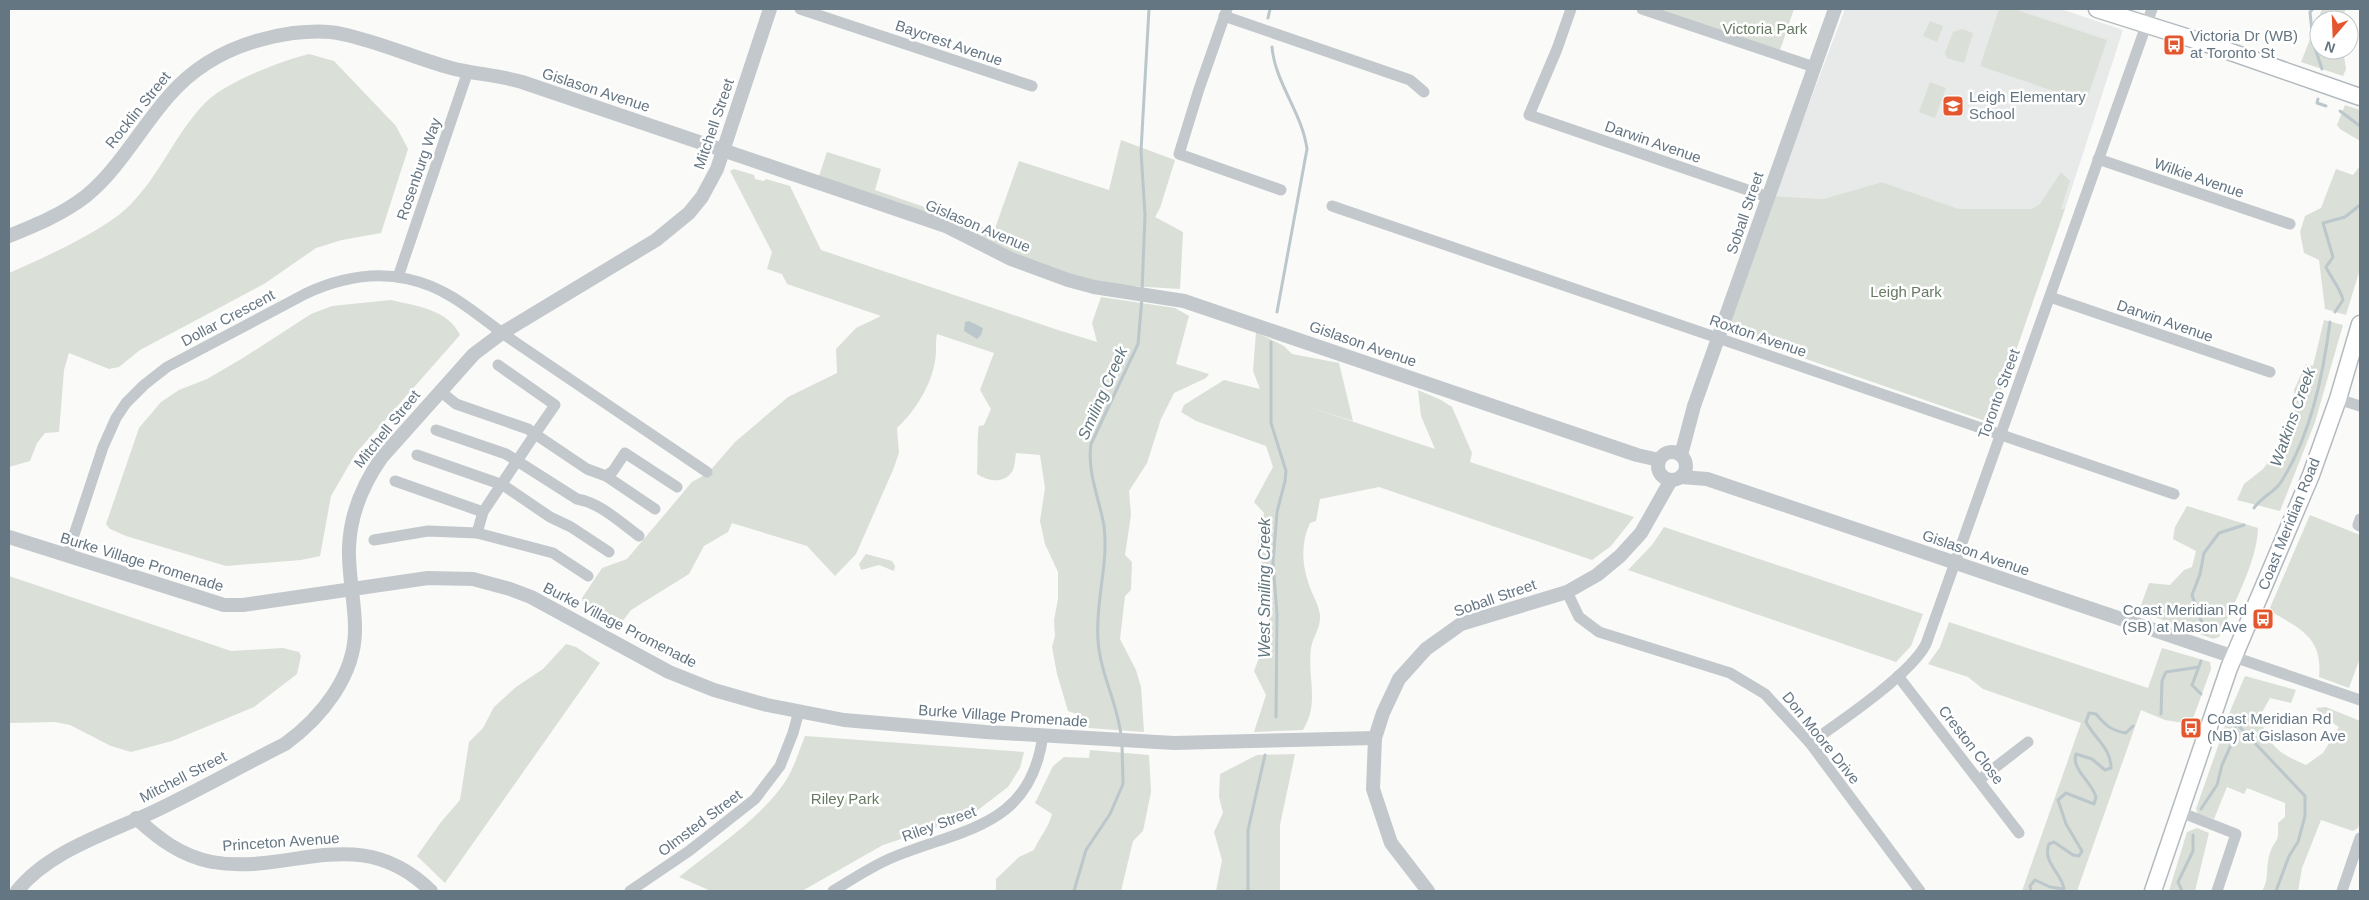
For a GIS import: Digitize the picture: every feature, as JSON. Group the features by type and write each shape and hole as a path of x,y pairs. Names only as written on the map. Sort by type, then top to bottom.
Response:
{"main road":[{"path":"2097,9 2205,43 2360,97"},
{"name":"Coast Meridian Road","path":"2153,891 2204,738 2234,657 2307,484 2338,398 2360,324"}],"street":[{"name":"Mitchell Street","path":"17,891 37,871 54,859 154,811 285,744 318,715 343,677 349,661 355,631 349,538 361,492 382,456 474,354 502,333 648,245 674,227 702,197 717,169 770,9"},
{"name":"Baycrest Avenue","path":"800,9 1032,86"},
{"name":"Darwin Avenue","path":"1571,9 1557,49 1529,115 1768,197"},
{"path":"1642,9 1814,67"},
{"name":"Soball Street","path":"1428,891 1391,843 1373,789 1376,738 1382,713 1399,678 1426,649 1461,624 1567,592 1596,575 1620,556 1641,533 1654,513 1686,429 1835,9"},
{"name":"Toronto Street","path":"1810,743 1898,676 1915,661 1926,644 2152,9"},
{"path":"1281,190 1179,154 1226,12 1410,80 1424,92"},
{"name":"Gislason Avenue","path":"306,32 341,33 468,72 516,80 946,226 995,252 1068,280 1123,292 1184,301 2234,657"},
{"name":"Rocklin Street","path":"9,236 55,216 87,195 109,172 167,98 198,68 215,57 244,44 266,38 306,32"},
{"name":"Rosenburg Way","path":"398,277 468,72"},
{"name":"Wilkie Avenue","path":"2098,159 2290,224"},
{"name":"Roxton Avenue","path":"1332,206 2174,494"},
{"name":"Dollar Crescent","path":"67,556 108,434 126,403 144,384 167,367 317,288 361,276 398,277 428,284 447,292 464,302 502,333 707,472"},
{"name":"Darwin Avenue","path":"2050,297 2270,372"},
{"path":"477,533 483,512 556,405 498,365"},
{"path":"440,391 456,404 528,429 586,469 606,476 655,509"},
{"path":"2338,398 2360,406"},
{"path":"436,430 506,454 518,460 577,499 587,501 600,508 639,536"},
{"path":"606,476 613,471 625,453 677,487"},
{"path":"417,455 503,485 550,517 571,527 609,552"},
{"path":"395,481 483,512"},
{"path":"2360,519 2358,525 2360,526"},
{"path":"374,540 428,531 477,533 553,553 588,576"},
{"name":"Burke Village Promenade","path":"9,537 224,605 242,605 428,578 472,579 510,589 551,607 668,672 714,690 844,720 1142,742 1220,743 1376,738"},
{"name":"Don Moore Drive","path":"1567,592 1579,617 1599,632 1714,668 1747,682 1780,708 1810,743 1920,891"},
{"path":"2234,657 2360,700"},
{"name":"Creston Close","path":"1898,676 2019,833"},
{"name":"Olmsted Street","path":"630,891 690,852 755,799 780,766 793,733 799,711"},
{"name":"Riley Street","path":"832,891 883,861 973,830 1000,814 1016,799 1031,777 1037,764 1043,735"},
{"path":"1979,780 2028,742"},
{"path":"2180,812 2236,834 2217,891"},
{"name":"Princeton Avenue","path":"136,818 170,846 185,854 208,861 238,864 336,854 362,855 397,867 430,891"},
{"path":"2342,891 2360,838"}],"shaded area":[{"name":"Leigh Elementary School","path":"1845,9 2061,9 2123,30 2065,209 1959,209 1882,182 1823,199 1774,196"},
{"path":"969,321 983,328 981,335 977,339 964,331 965,322"}],"green space":[{"name":"Victoria Park","path":"1642,9 1794,9 1778,56"},
{"path":"1999,9 2014,9 2107,40 2086,102 1980,66"},
{"path":"2322,9 2346,9 2346,10"},
{"path":"1930,21 1943,26 1937,42 1923,36"},
{"path":"1962,29 1973,33 1964,63 1947,58 1945,53 1953,32"},
{"path":"2309,42 2309,60 2345,60 2346,69 2343,76 2301,62"},
{"path":"309,54 334,61 396,126 408,149 381,233 342,240 316,248 264,284 140,350 119,367 109,369 69,353 64,370 59,432 45,433 37,443 30,461 9,467 9,273 81,239 120,214 133,202 155,174 194,115 215,94 255,73"},
{"path":"1930,82 1946,88 1935,118 1919,112"},
{"path":"2345,105 2360,110 2360,141 2340,129 2337,125"},
{"path":"1121,140 1175,160 1160,208 1155,217 1183,232 1180,289 1101,284 1027,260 818,179 827,152 881,169 875,190 994,231 1019,161 1109,190"},
{"path":"2360,166 2360,269 2346,315 2325,309 2319,260 2304,253 2300,232 2305,216 2321,208 2336,169 2353,175"},
{"path":"734,169 754,175 755,179 764,181 766,179 790,186 821,250 1058,330 1097,342 1092,323 1101,297 1175,308 1189,316 1176,364 1209,374 1206,378 1174,393 1161,419 1147,463 1129,491 1131,515 1125,555 1132,562 1131,590 1125,596 1120,639 1136,670 1141,687 1144,732 1089,728 1079,715 1068,711 1057,674 1052,647 1055,636 1054,620 1058,599 1058,572 1045,544 1040,521 1045,488 1040,455 1016,453 1012,471 1004,479 990,480 977,474 978,429 979,426 984,425 991,409 980,390 994,353 937,334 936,358 930,380 916,406 897,428 899,453 893,470 856,554 835,576 807,546 732,523 728,532 704,546 689,574 631,610 616,630 594,618 587,610 582,598 602,568 627,559 692,482 708,473 735,442 788,397 837,373 836,349 856,328 881,316 787,284 782,274 767,269 772,252 730,171"},
{"name":"Leigh Park","path":"2061,172 2070,181 2061,209 2065,209 1991,423 1725,331 1774,196 1823,199 1882,182 1959,209 2032,209 2040,204"},
{"path":"391,300 439,314 455,326 460,335 356,453 331,496 320,556 301,560 226,566 126,536 110,529 106,524 139,428 161,402 179,390 207,379 243,358 311,314 332,306"},
{"path":"2324,320 2343,325 2315,422 2280,511 2237,500 2244,484 2263,469 2278,449 2282,437 2288,431 2296,401 2294,390 2306,364 2313,366"},
{"path":"1256,332 1284,346 1292,354 1339,363 1353,421 1306,406 1435,449 1421,416 1418,390 1452,407 1472,453 1470,462 1634,517 1611,546 1592,560 1379,487 1320,499 1316,521 1310,523 1307,531 1303,556 1306,573 1320,615 1311,648 1311,710 1303,730 1254,732 1266,695 1254,671 1266,640 1270,613 1258,541 1264,513 1254,502 1273,467 1266,446 1196,421 1181,412 1184,405 1224,380 1260,389 1253,371"},
{"path":"2187,506 2258,528 2257,541 2249,569 2219,637 2213,639 2139,611 2149,583 2170,585 2184,570 2192,567 2196,551 2173,539 2175,527"},
{"path":"2310,515 2360,535 2360,658 2349,688 2319,677 2319,663 2313,643 2299,629 2269,610"},
{"path":"1664,527 1923,614 1911,646 1896,662 1628,570 1652,545"},
{"path":"866,554 892,561 895,566 894,571 879,565 861,570 859,564"},
{"path":"9,576 231,651 283,648 299,652 301,656 297,674 254,707 172,741 131,752 111,746 70,725 55,722 9,723"},
{"path":"1949,622 2148,688 2162,648 2210,662 2211,669 2191,724 2165,720 2141,710 2077,891 2022,891 2081,723 1983,689 1968,677 1928,664 1940,647"},
{"path":"566,644 576,647 600,663 445,883 417,856 441,822 460,800 469,742 483,728 494,707 516,687 543,669"},
{"path":"2245,676 2296,690 2291,703 2270,698 2260,716 2271,742 2281,752 2306,765 2323,753 2339,727 2321,715 2316,708 2326,707 2360,721 2360,822 2358,828 2353,831 2321,820 2302,868 2298,891 2262,891 2266,882 2269,858 2277,838 2278,823 2285,817 2285,803 2247,788 2244,794 2227,787 2214,819 2198,814 2196,809 2231,709"},
{"name":"Riley Park","path":"805,736 1024,752 1020,768 1008,787 970,816 883,845 802,891 711,891 679,877 736,833 763,809 785,782"},
{"path":"1090,750 1149,755 1151,792 1143,831 1133,841 1121,891 996,891 996,879 1019,857 1034,850 1049,823 1052,814 1035,803 1053,766 1064,757 1089,758"},
{"path":"1295,754 1280,825 1280,891 1216,891 1222,860 1214,832 1223,813 1219,797 1220,774 1257,755"},
{"path":"2197,828 2209,833 2195,891 2169,891 2187,832"}],"waterway":[{"name":"Smiling Creek","path":"1142,292 1145,215 1141,151 1149,9"},
{"name":"West Smiling Creek","path":"1268,18 1270,9"},
{"name":"Watkins Creek","path":"2313,9 2310,12 2313,42 2322,69"},
{"name":"West Smiling Creek","path":"1272,47 1278,73 1300,123 1307,149 1277,312"},
{"name":"Watkins Creek","path":"2318,99 2317,103 2326,106"},
{"name":"Watkins Creek","path":"2340,111 2360,126"},
{"name":"Watkins Creek","path":"2335,312 2343,300 2326,267 2333,257 2323,223 2345,217 2360,205"},
{"name":"Smiling Creek","path":"1121,735 1099,652 1098,611 1104,568 1105,540 1104,526 1092,475 1090,455 1091,444 1138,344 1142,298"},
{"name":"Watkins Creek","path":"2254,508 2281,482 2300,445 2308,425 2319,384 2330,322"},
{"name":"West Smiling Creek","path":"1271,342 1271,423 1286,471 1277,512 1273,563 1277,614 1276,717"},
{"name":"Watkins Creek","path":"2206,634 2192,595 2200,574 2204,553 2219,533 2244,525"},
{"name":"Watkins Creek","path":"2201,661 2192,685 2201,694"},
{"path":"2161,714 2162,681 2166,672 2199,667"},
{"path":"2031,891 2030,886 2035,880 2050,887 2064,889 2048,857 2049,844 2054,842 2073,855 2079,856 2082,851 2066,824 2058,800 2066,793 2094,804 2096,797 2094,791 2076,765 2076,754 2092,759 2105,770 2111,768 2105,749 2086,722 2089,713 2096,714 2109,727 2117,731 2126,733 2133,726"},
{"name":"Watkins Creek","path":"2236,723 2305,796 2305,816 2298,842 2289,856 2276,891"},
{"path":"2201,809 2217,785 2222,765 2231,745 2236,723"},
{"name":"Smiling Creek","path":"1074,891 1086,850 1110,814 1123,784 1122,744"},
{"name":"West Smiling Creek","path":"1248,891 1248,830 1265,755"},
{"path":"2182,891 2178,882 2193,851 2193,835"}],"place":[{"name":"Victoria Dr (WB) at Toronto St","path":"2174,45"},
{"name":"Leigh Elementary School","path":"1953,106"},
{"name":"Coast Meridian Rd (SB) at Mason Ave","path":"2263,619"},
{"name":"Coast Meridian Rd (NB) at Gislason Ave","path":"2191,728"}]}
